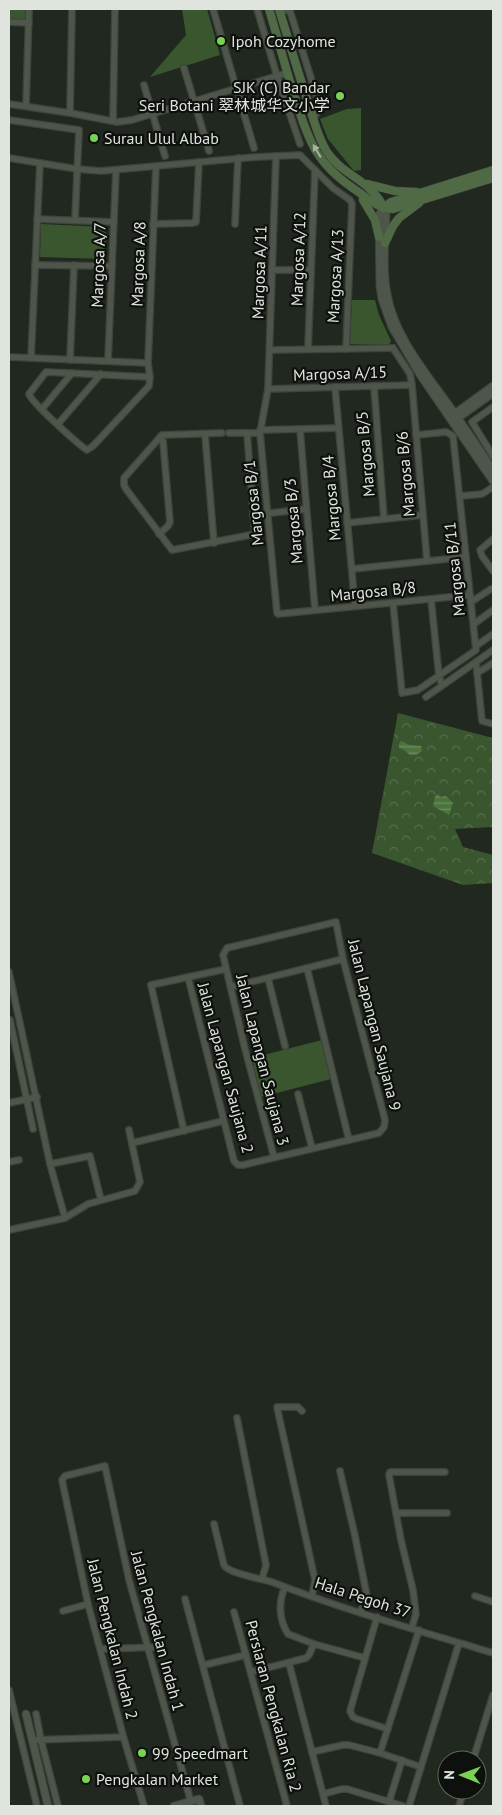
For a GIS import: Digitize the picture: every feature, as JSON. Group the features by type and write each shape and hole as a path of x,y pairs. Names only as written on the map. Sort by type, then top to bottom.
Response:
{"main road":[{"path":"279,9 300,80 327,152 342,168 378,196 384,208"},
{"path":"271,11 287,73 315,150 335,175 372,203 384,208 393,209 493,178"},
{"path":"384,208 390,202 493,170"},
{"path":"363,183 395,191 428,191"},
{"path":"350,186 370,208 379,236"},
{"path":"385,243 400,218 422,200"}],"street":[{"path":"26,106 29,9"},
{"path":"70,112 72,9"},
{"path":"115,9 115,122"},
{"path":"213,9 254,148"},
{"path":"258,9 277,76 300,144"},
{"path":"279,9 290,11 320,107 314,120"},
{"path":"9,22 29,23"},
{"path":"9,104 70,112 115,122 153,114 287,73 291,70 294,60"},
{"path":"184,68 209,151"},
{"path":"287,73 300,80"},
{"path":"144,85 165,156"},
{"path":"9,120 79,130 75,220"},
{"path":"9,158 77,169 116,170 238,158 300,155 315,170"},
{"name":"Margosa A/11","path":"268,389 276,156"},
{"path":"235,224 238,158"},
{"path":"153,224 196,222 199,162"},
{"path":"31,358 40,163"},
{"name":"Margosa A/8","path":"150,377 148,363 156,166"},
{"name":"Margosa A/7","path":"108,361 116,170"},
{"name":"Margosa A/13","path":"315,170 333,188 350,200 352,204 346,349"},
{"name":"Margosa A/12","path":"308,349 315,170"},
{"path":"384,208 379,215 380,285 382,299 392,327 456,415 493,470"},
{"path":"384,208 386,214 385,278 387,296 402,341"},
{"path":"37,219 114,222"},
{"path":"35,264 112,266"},
{"path":"70,360 74,265"},
{"path":"272,270 310,270"},
{"path":"270,350 392,348 402,341"},
{"path":"392,348 410,374 412,384"},
{"path":"9,356 148,363"},
{"path":"44,373 101,374 150,377 149,386 90,449 83,447 29,397 29,394 44,373"},
{"path":"42,409 72,373"},
{"path":"58,424 101,374"},
{"name":"Margosa A/15","path":"268,389 412,384"},
{"name":"Margosa B/6","path":"412,384 427,561"},
{"name":"Margosa B/5","path":"374,386 384,520"},
{"path":"456,415 493,386"},
{"name":"Margosa B/4","path":"335,387 355,606"},
{"name":"Margosa B/1","path":"268,389 260,431 278,614"},
{"path":"456,415 493,393"},
{"path":"493,407 472,422 493,453"},
{"path":"456,415 493,481"},
{"path":"247,433 255,532 253,536 172,550 126,489 123,481 160,437 167,434 247,433 338,428"},
{"name":"Margosa B/3","path":"300,429 315,610"},
{"name":"Margosa B/11","path":"416,435 446,432 453,436 476,646"},
{"path":"205,434 214,543"},
{"path":"159,534 170,522 163,441 160,437"},
{"path":"461,496 482,494 493,488"},
{"path":"253,515 306,510"},
{"path":"347,523 422,515"},
{"path":"493,539 480,550 493,571"},
{"path":"352,569 466,557"},
{"path":"471,602 491,588"},
{"name":"Margosa B/8","path":"278,614 470,595"},
{"path":"431,599 439,676 442,686"},
{"path":"393,603 402,694 418,690 476,650 476,646 493,634"},
{"path":"474,624 493,610"},
{"path":"426,697 493,650"},
{"path":"476,662 482,721 493,724"},
{"path":"477,673 493,663"},
{"name":"Jalan Lapangan Saujana 9","path":"226,969 224,955 227,948 336,922 385,1120 384,1128 379,1133 349,1140"},
{"path":"231,987 344,959"},
{"path":"274,1157 349,1140 307,968"},
{"path":"184,1131 151,985 226,969"},
{"name":"Jalan Lapangan Saujana 3","path":"226,969 274,1157"},
{"path":"9,972 50,1164 65,1218"},
{"name":"Jalan Lapangan Saujana 2","path":"188,977 234,1161 238,1165 274,1157"},
{"path":"268,978 286,1046"},
{"path":"10,1020 33,1129"},
{"path":"298,1094 312,1148"},
{"path":"9,1103 36,1097"},
{"path":"132,1143 223,1121"},
{"path":"9,1230 65,1218 88,1204 135,1191 140,1182 129,1130"},
{"path":"50,1164 90,1156 101,1200"},
{"path":"9,1162 19,1160"},
{"path":"302,1411 298,1408 277,1407 315,1580 312,1596"},
{"path":"237,1418 266,1565 266,1571 262,1579"},
{"name":"Jalan Pengkalan Indah 1","path":"64,1477 105,1466 129,1580 191,1802"},
{"path":"340,1471 367,1596 366,1603 360,1611"},
{"path":"412,1627 416,1614 414,1599 396,1512 390,1472 445,1472"},
{"name":"Jalan Pengkalan Indah 2","path":"64,1477 62,1480 88,1604 123,1737 144,1806"},
{"path":"396,1512 447,1513"},
{"name":"Hala Pegoh 37","path":"214,1524 225,1569 262,1579 493,1653"},
{"path":"285,1587 281,1598 280,1610 285,1629 292,1636 365,1658"},
{"path":"475,1596 493,1602"},
{"path":"185,1599 240,1806"},
{"path":"62,1611 88,1604"},
{"name":"Persiaran Pengkalan Ria 2","path":"234,1612 287,1806"},
{"path":"378,1617 350,1711 353,1717 357,1719 388,1729"},
{"path":"380,1753 419,1630"},
{"path":"409,1806 459,1643"},
{"path":"251,1672 289,1664 306,1658 314,1644"},
{"path":"101,1650 159,1647"},
{"path":"204,1665 246,1655"},
{"path":"289,1664 326,1806"},
{"path":"9,1690 12,1716 37,1806"},
{"path":"476,1750 493,1696"},
{"path":"12,1716 26,1714 48,1806"},
{"path":"36,1714 58,1806"},
{"path":"32,1740 123,1737"},
{"path":"312,1752 343,1745 380,1753 421,1767"},
{"path":"389,1802 402,1760"},
{"path":"323,1794 347,1789 402,1806"},
{"path":"174,1806 191,1802 200,1803"}],"green space":[{"path":"9,9 26,9 26,20 9,20"},
{"path":"182,9 207,9 220,55 150,77 186,35"},
{"path":"361,108 361,170 354,171 328,139 320,119 347,109"},
{"path":"41,224 106,227 105,259 40,257"},
{"path":"352,300 375,300 379,315 391,341 389,345 350,344"},
{"path":"398,713 493,738 493,827 455,829 463,847 493,855 493,883 463,885 372,853"},
{"path":"322,1040 331,1079 261,1097 252,1058"}],"shaded area":[{"path":"401,741 410,745 421,746 422,751 416,755 410,755 399,748"},
{"path":"438,794 440,797 446,796 453,803 449,815 433,806 435,797"}],"place":[{"name":"Ipoh Cozyhome","path":"221,41"},
{"name":"SJK (C) Bandar Seri Botani 翠林城华文小学","path":"340,96"},
{"name":"Surau Ulul Albab","path":"94,138"},
{"name":"99 Speedmart","path":"142,1753"},
{"name":"Pengkalan Market","path":"86,1779"}]}
